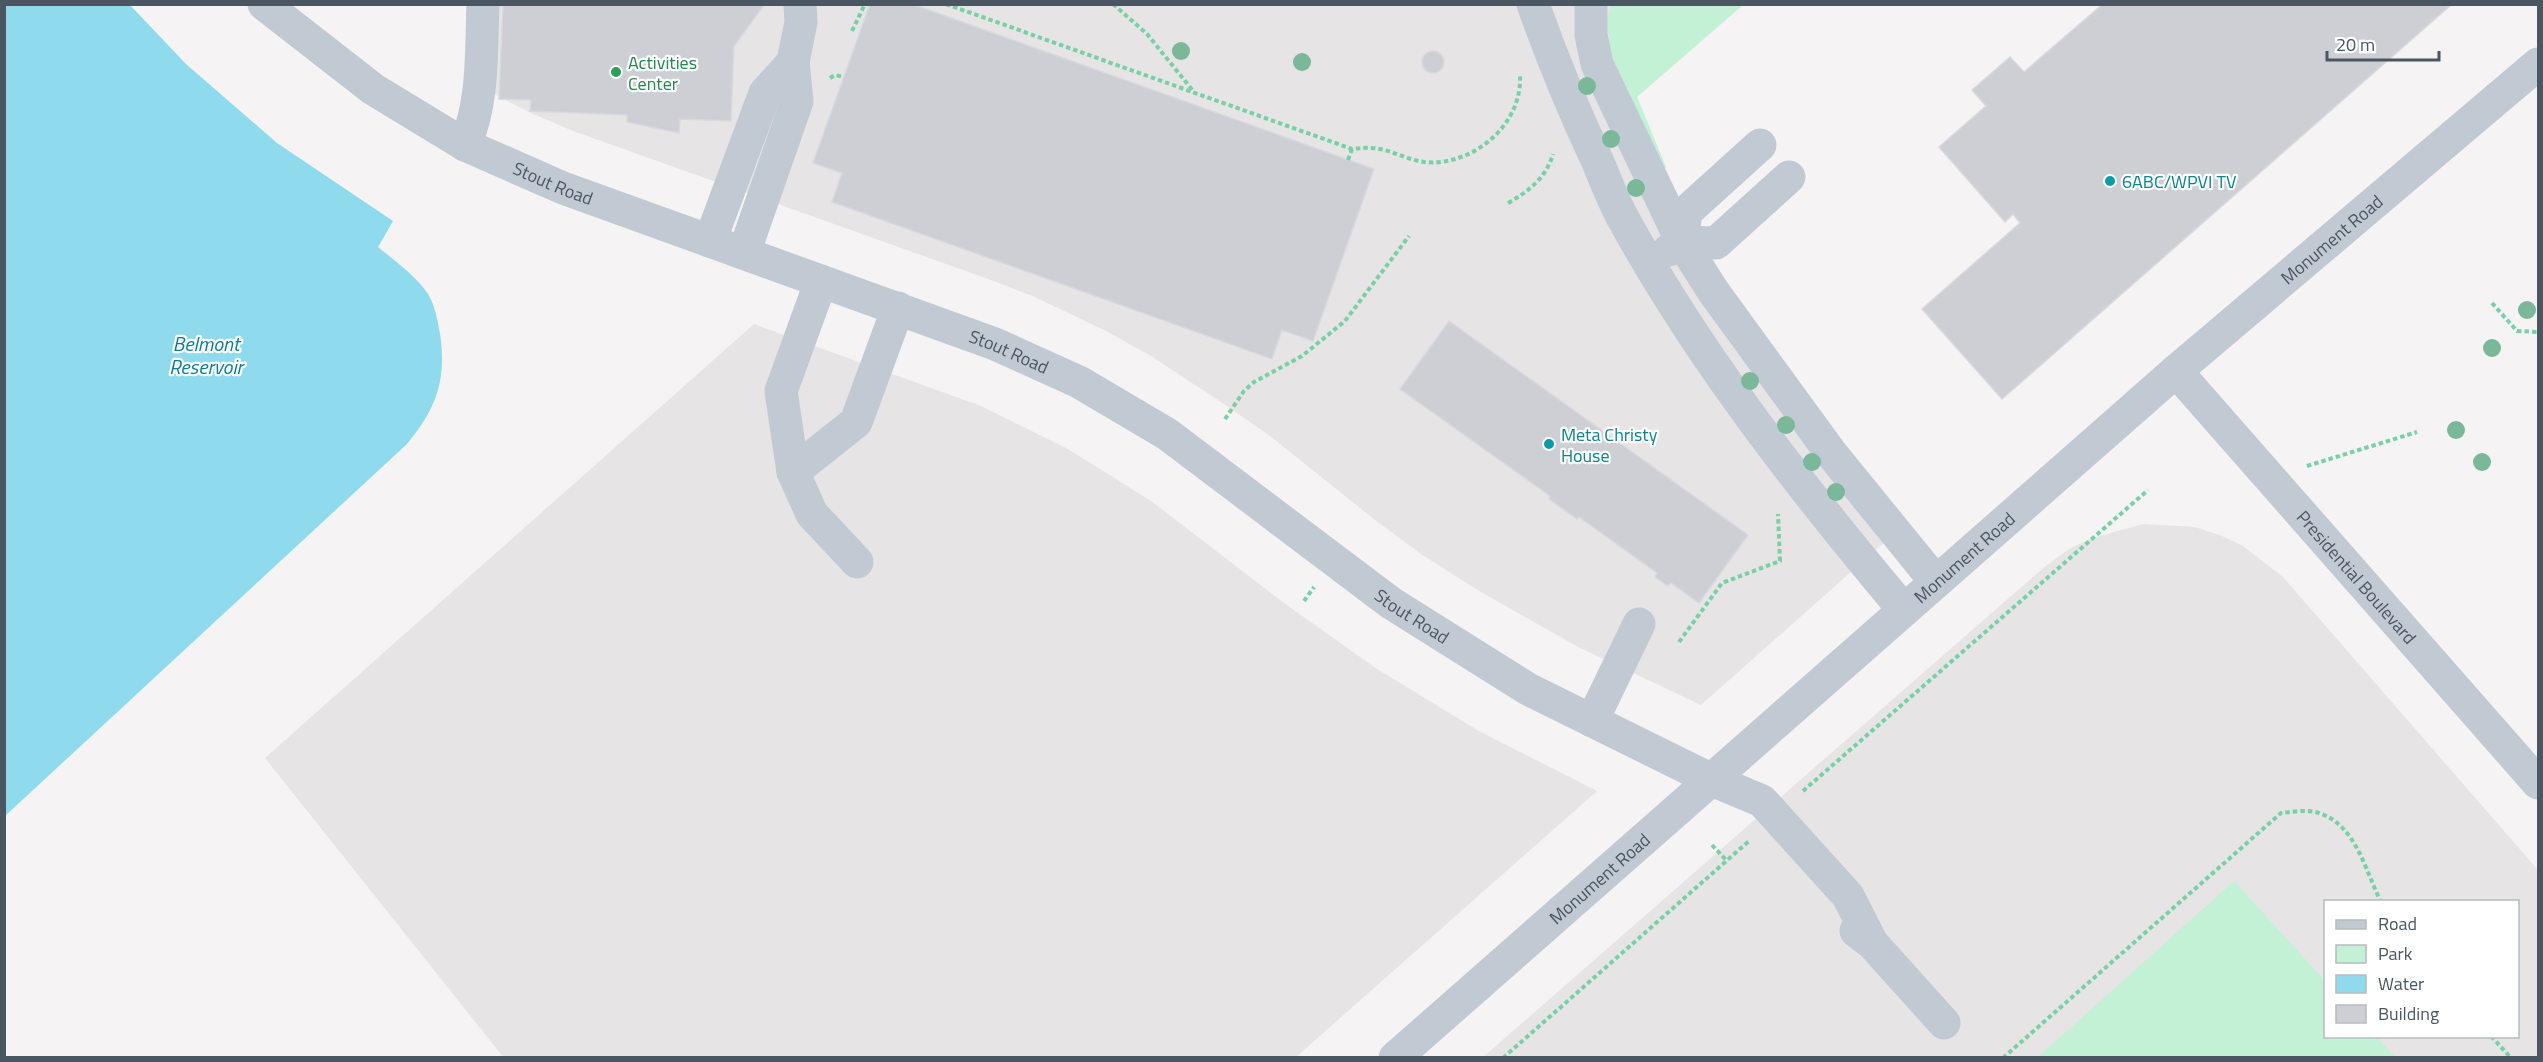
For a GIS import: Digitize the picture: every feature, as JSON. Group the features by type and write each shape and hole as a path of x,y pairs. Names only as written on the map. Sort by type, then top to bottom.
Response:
{"street":[{"name":"Stout Road","path":"264,4 373,88 465,145 563,188 898,308 1038,361 1128,409 1209,463 1334,561 1407,614 1528,689 1712,780 1762,801 1848,896 1872,943 1944,1023"},
{"path":"465,145 479,100 483,4"},
{"path":"744,253 796,101 793,62 801,22 800,4"},
{"path":"1533,4 1564,88 1624,221 1649,262 1692,331 1763,433 1904,610"},
{"path":"1591,4 1591,35 1597,64 1682,242 1713,291 1797,408 1936,582"},
{"path":"710,241 765,93 793,62"},
{"name":"Monument Road","path":"1395,1058 2176,371 2538,64"},
{"path":"1682,242 1686,212 1760,145"},
{"path":"1649,262 1682,242 1716,243 1789,177"},
{"path":"821,281 781,390 792,472 812,514 857,562"},
{"path":"792,472 856,422 898,308"},
{"name":"Presidential Boulevard","path":"2176,371 2538,783"},
{"path":"1592,721 1639,624"}],"path":[{"path":"852,31 865,4"},
{"path":"946,4 1352,148 1378,148 1423,162 1441,162 1473,152 1501,130 1510,116 1520,83 1519,65"},
{"path":"1113,4 1147,34 1195,93"},
{"path":"1509,203 1527,193 1536,183 1549,164 1555,147"},
{"path":"1347,160 1352,148"},
{"path":"1225,419 1244,391 1254,382 1302,356 1345,321 1409,236"},
{"path":"2492,303 2517,331 2538,332"},
{"path":"2298,469 2417,432"},
{"path":"1798,784 1804,792 2148,490"},
{"path":"1679,642 1722,583 1780,561 1778,513"},
{"path":"2003,1058 2282,813 2302,811 2319,813 2348,831 2380,900"},
{"path":"1503,1058 1751,839 1742,832"},
{"path":"1712,844 1726,860"},
{"path":"2493,1038 2511,1058"}],"shaded area":[{"path":"470,5 1728,5 1626,95 1695,232 1734,297 1789,376 1906,523 1701,705 1578,647 1476,589 1421,554 1375,520 1270,436 1151,356 1106,331 1035,297 991,280 573,131 531,113 467,80"},
{"path":"754,324 981,406 1068,449 1151,501 1284,603 1377,669 1479,731 1597,791 1296,1057 504,1058 265,758"},
{"path":"2143,524 2195,527 2243,546 2283,577 2538,870 2538,1057 1482,1058 2042,569 2069,549 2092,538"}],"green space":[{"path":"1611,5 1743,5 1637,97 1666,167 1663,170 1611,54 1607,21"},
{"path":"2234,881 2324,980 2324,1038 2377,1038 2395,1057 2038,1057"}],"water":[{"name":"Belmont Reservoir","path":"5,4 130,5 186,64 277,143 393,221 378,247 411,275 430,298 440,334 442,366 432,406 407,444 5,816"}],"building":[{"name":"Activities Center","path":"503,4 765,4 734,46 731,121 680,119 679,133 627,122 627,115 530,111 531,100 499,99"},
{"path":"870,4 912,4 1374,169 1313,341 1282,330 1272,359 832,202 842,173 813,163"},
{"name":"6ABC/WPVI TV","path":"2103,4 2452,4 2002,399 1922,309 2020,223 2013,214 2005,222 1939,147 1986,106 1972,90 2010,57 2024,72"},
{"path":"1433,51 1441,54 1444,62 1441,70 1433,73 1425,70 1422,62 1425,54"},
{"name":"Meta Christy House","path":"1449,321 1748,535 1699,603 1671,583 1668,586 1655,577 1657,573 1579,517 1577,519 1549,499 1550,496 1400,389"}],"place":[{"name":"Activities Center","path":"616,72"},
{"name":"6ABC/WPVI TV","path":"2110,181"},
{"name":"Meta Christy House","path":"1549,444"}]}
